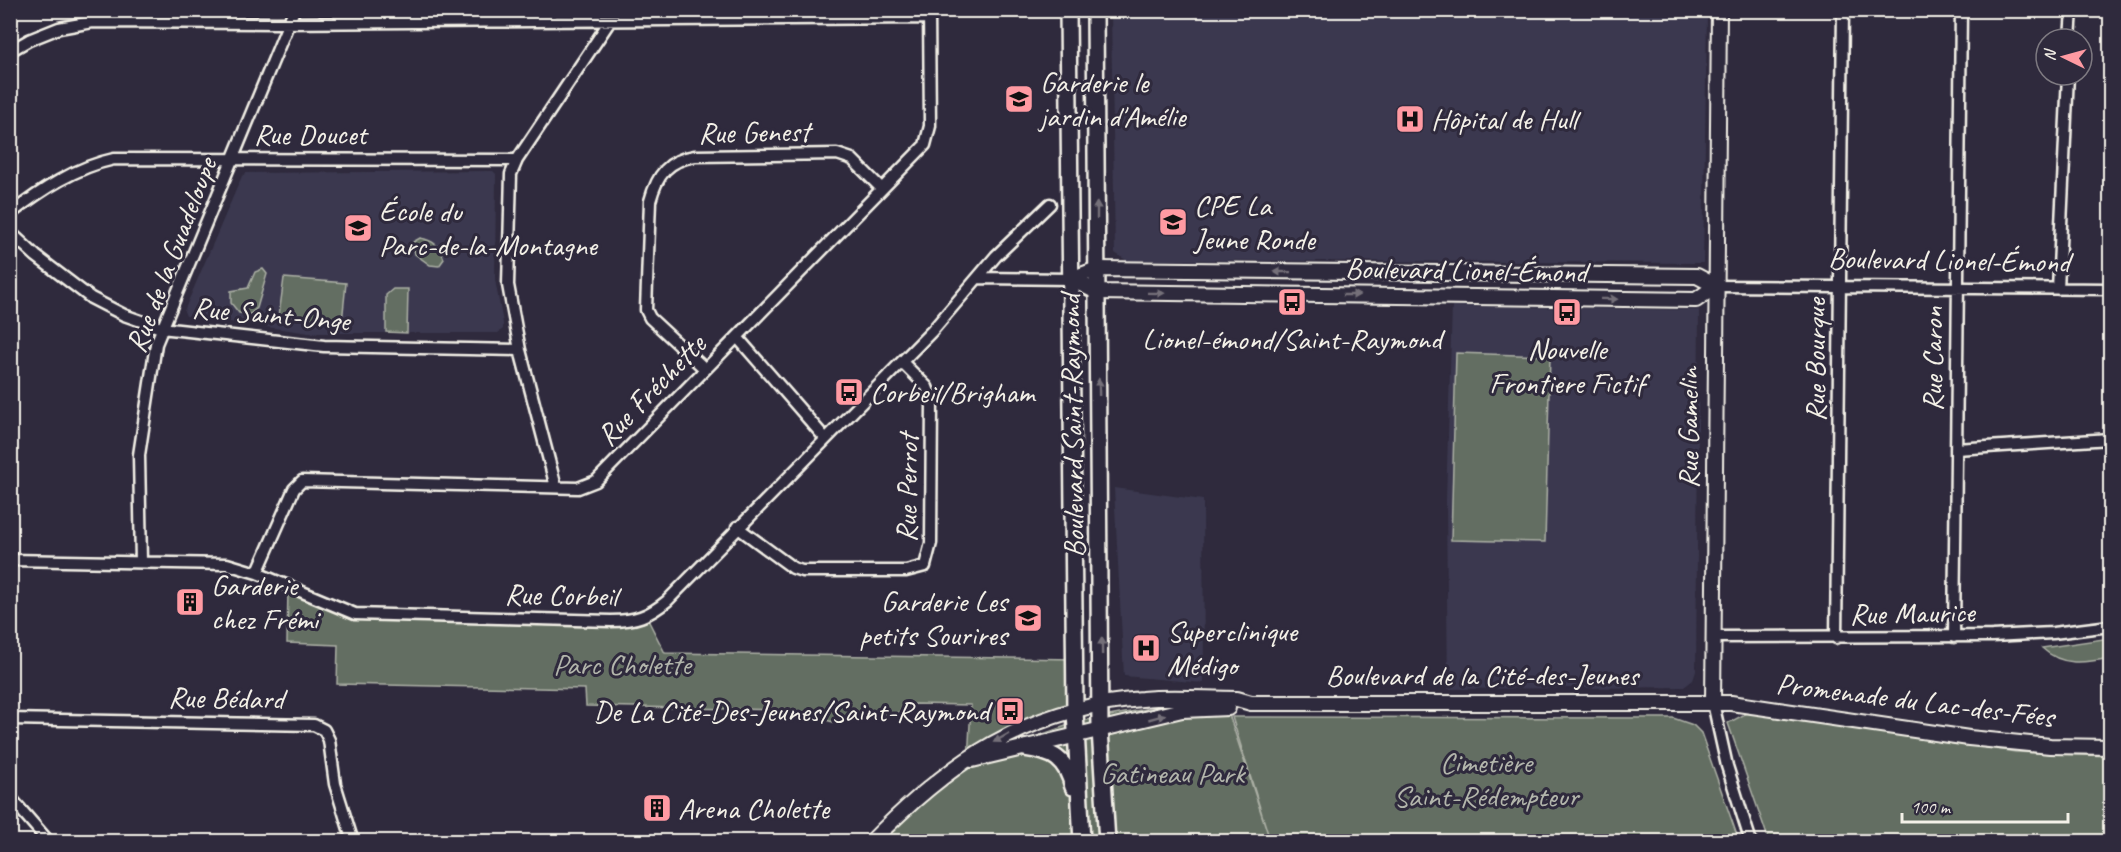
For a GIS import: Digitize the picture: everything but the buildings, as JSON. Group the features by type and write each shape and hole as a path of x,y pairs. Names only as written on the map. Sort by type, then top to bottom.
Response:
{"main road":[{"name":"Boulevard Saint-Raymond","path":"1068,10 1075,711 1082,842"},
{"name":"Boulevard Saint-Raymond","path":"1095,10 1100,729 1107,842"},
{"path":"1025,748 1051,753 1064,761 1079,808"}],"street":[{"name":"Rue de la Guadeloupe","path":"141,562 140,444 156,344 294,10"},
{"name":"Rue Gamelin","path":"1719,10 1713,703 1727,766 1751,842"},
{"name":"Rue Bourque","path":"1836,638 1843,10"},
{"name":"Rue Caron","path":"1954,637 1960,10"},
{"path":"2071,27 2072,10"},
{"path":"10,51 51,31 92,22 610,21 929,14"},
{"name":"Rue Fréchette","path":"256,573 294,489 302,481 578,488 596,481 917,155 928,136 931,117 929,14"},
{"path":"556,487 520,350 508,271 511,174 517,160 610,21"},
{"path":"2058,289 2067,87"},
{"name":"Rue Genest","path":"705,369 650,318 646,310 650,201 654,186 668,165 679,159 695,156 837,154 852,159 882,189"},
{"name":"Rue Doucet","path":"10,214 36,195 99,162 130,158 517,160"},
{"name":"Rue Corbeil","path":"10,560 228,564 256,573 355,614 633,621 646,616 667,601 737,527 902,362 979,278 996,256 1050,204"},
{"name":"Rue Saint-Onge","path":"10,232 36,256 92,298 124,315 162,328 324,346 520,350"},
{"name":"Boulevard Lionel-Émond","path":"1071,279 1098,268 1697,276 1716,286 1956,286 2110,289"},
{"path":"979,278 1071,279"},
{"name":"Boulevard Lionel-Émond","path":"1071,279 1097,292 1696,300 1716,286"},
{"path":"737,336 825,438"},
{"name":"Rue Perrot","path":"737,527 793,568 802,571 906,571 925,566 931,543 932,400 927,387 902,362"},
{"path":"1956,449 2110,439"},
{"name":"Rue Maurice","path":"1713,637 1954,637 2053,633 2110,626"},
{"name":"Boulevard de la Cité-des-Jeunes","path":"871,842 924,789 1010,733 1075,711 1101,705 1166,698 1237,699 1251,703 1713,703"},
{"name":"Boulevard de la Cité-des-Jeunes","path":"968,761 1076,734 1119,727 1182,710 1237,708 1251,703"},
{"name":"Promenade du Lac-des-Fées","path":"1713,703 1731,703 1969,738 2050,746 2110,747"},
{"name":"Rue Bédard","path":"10,719 306,724 320,727 329,740 335,784 353,842"},
{"path":"10,797 49,842"}],"shaded area":[{"name":"Hôpital de Hull","path":"1111,11 1707,11 1703,263 1126,260 1115,253"},
{"name":"École du Parc-de-la-Montagne","path":"493,171 496,174 495,280 503,323 503,329 498,333 310,333 186,316 184,311 242,176 246,173"},
{"path":"1452,306 1699,310 1696,671 1693,680 1684,687 1448,689 1446,500"},
{"path":"1114,488 1203,500 1204,683 1124,676"}],"green space":[{"path":"420,238 429,240 440,251 444,259 439,266 430,265 415,254 413,242"},
{"path":"263,269 267,274 257,308 250,314 239,313 231,303 231,291 248,288 255,272"},
{"path":"284,278 346,283 342,322 279,315"},
{"path":"393,289 408,289 407,333 386,332 386,295"},
{"path":"1456,353 1550,356 1545,542 1451,540"},
{"path":"288,587 355,614 646,616 665,653 1074,659 1075,711 970,760 1077,722 1178,703 1224,699 1268,834 1232,717 1673,718 1693,725 1701,733 1739,841 864,841 968,761 971,705 915,704 891,716 833,722 790,710 586,706 585,689 337,684 338,645 287,643"},
{"path":"2110,638 2110,658 2092,661 2066,661 2042,648"},
{"path":"1747,713 2016,752 2110,756 2110,841 1769,841 1728,723"}],"place":[{"name":"Garderie le jardin d'Amélie","path":"1019,99"},
{"name":"Hôpital de Hull","path":"1410,119"},
{"name":"CPE La Jeune Ronde","path":"1173,222"},
{"name":"École du Parc-de-la-Montagne","path":"358,228"},
{"name":"Lionel-émond/Saint-Raymond","path":"1292,302"},
{"name":"Nouvelle Frontiere Fictif","path":"1567,312"},
{"name":"Corbeil/Brigham","path":"849,392"},
{"name":"Garderie chez Frémi","path":"190,602"},
{"name":"Garderie Les petits Sourires","path":"1028,618"},
{"name":"Superclinique Médigo","path":"1146,648"},
{"name":"De La Cité-Des-Jeunes/Saint-Raymond","path":"1010,711"},
{"name":"Arena Cholette","path":"657,808"}],"park label":[{"name":"Parc Cholette","path":"622,664"},
{"name":"Gatineau Park","path":"1172,773"},
{"name":"Cimetière Saint-Rédempteur","path":"1486,779"}]}
